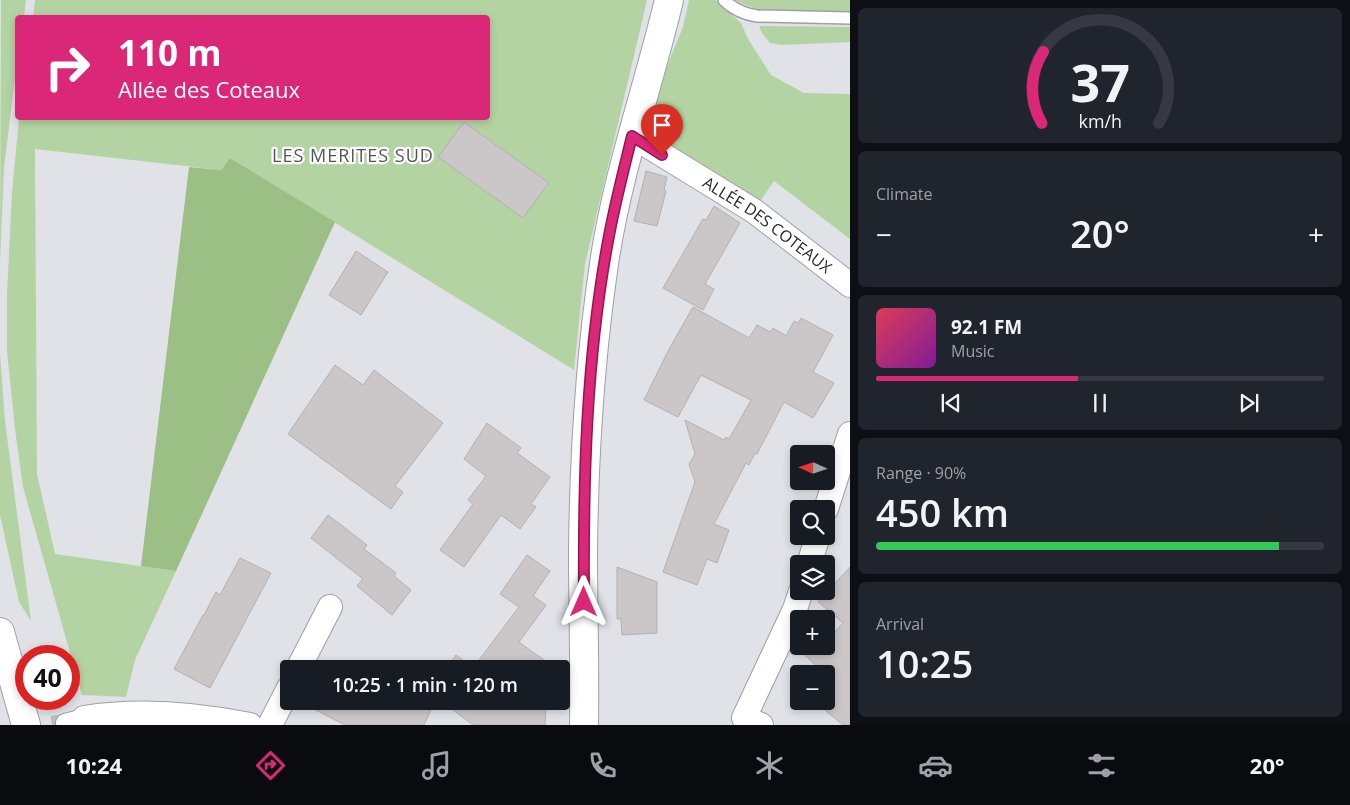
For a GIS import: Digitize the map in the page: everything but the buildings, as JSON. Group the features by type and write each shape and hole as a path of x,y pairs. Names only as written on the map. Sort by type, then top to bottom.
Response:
{"street":[{"path":"584,725 584,550 588,415 594,349 609,236 632,136 655,59 669,0"},
{"name":"ALLÉE DES COTEAUX","path":"632,136 754,211 850,285"},
{"path":"829,500 850,434"},
{"path":"753,722 798,600"},
{"path":"303,660 330,607"},
{"path":"0,632 26,725"},
{"path":"270,725 280,706"},
{"path":"75,721 128,713 209,717 250,725"}],"lane":[{"path":"724,0 747,15 850,18"}],"green space":[{"path":"1,0 26,0 24,15 15,15 15,79 4,167 0,264"},
{"path":"35,0 647,0 585,264 574,370 230,158 221,170 35,149 37,474 55,554 176,571 135,660 126,697 82,695 80,688 80,645 68,645 23,487 15,429 7,351 7,294 12,192 19,120 490,120 490,15 33,15"},
{"path":"689,0 715,0 741,23 748,39 771,75 804,93 850,94 850,239 774,181 759,203 645,134 644,123 683,27"},
{"path":"734,0 850,0 850,13 761,11"},
{"path":"759,26 850,27 850,42 782,45 770,43"},
{"path":"230,158 335,222 176,571 141,566 189,167 221,170"},
{"path":"0,353 5,421 31,621 19,602 0,515"}],"tunnel":[{"path":"52,725 65,723"}],"district":[{"name":"LES MERITES SUD","path":"353,155"}],"route":[{"path":"584,602 588,415 594,349 609,236 632,136 662,155"}]}
